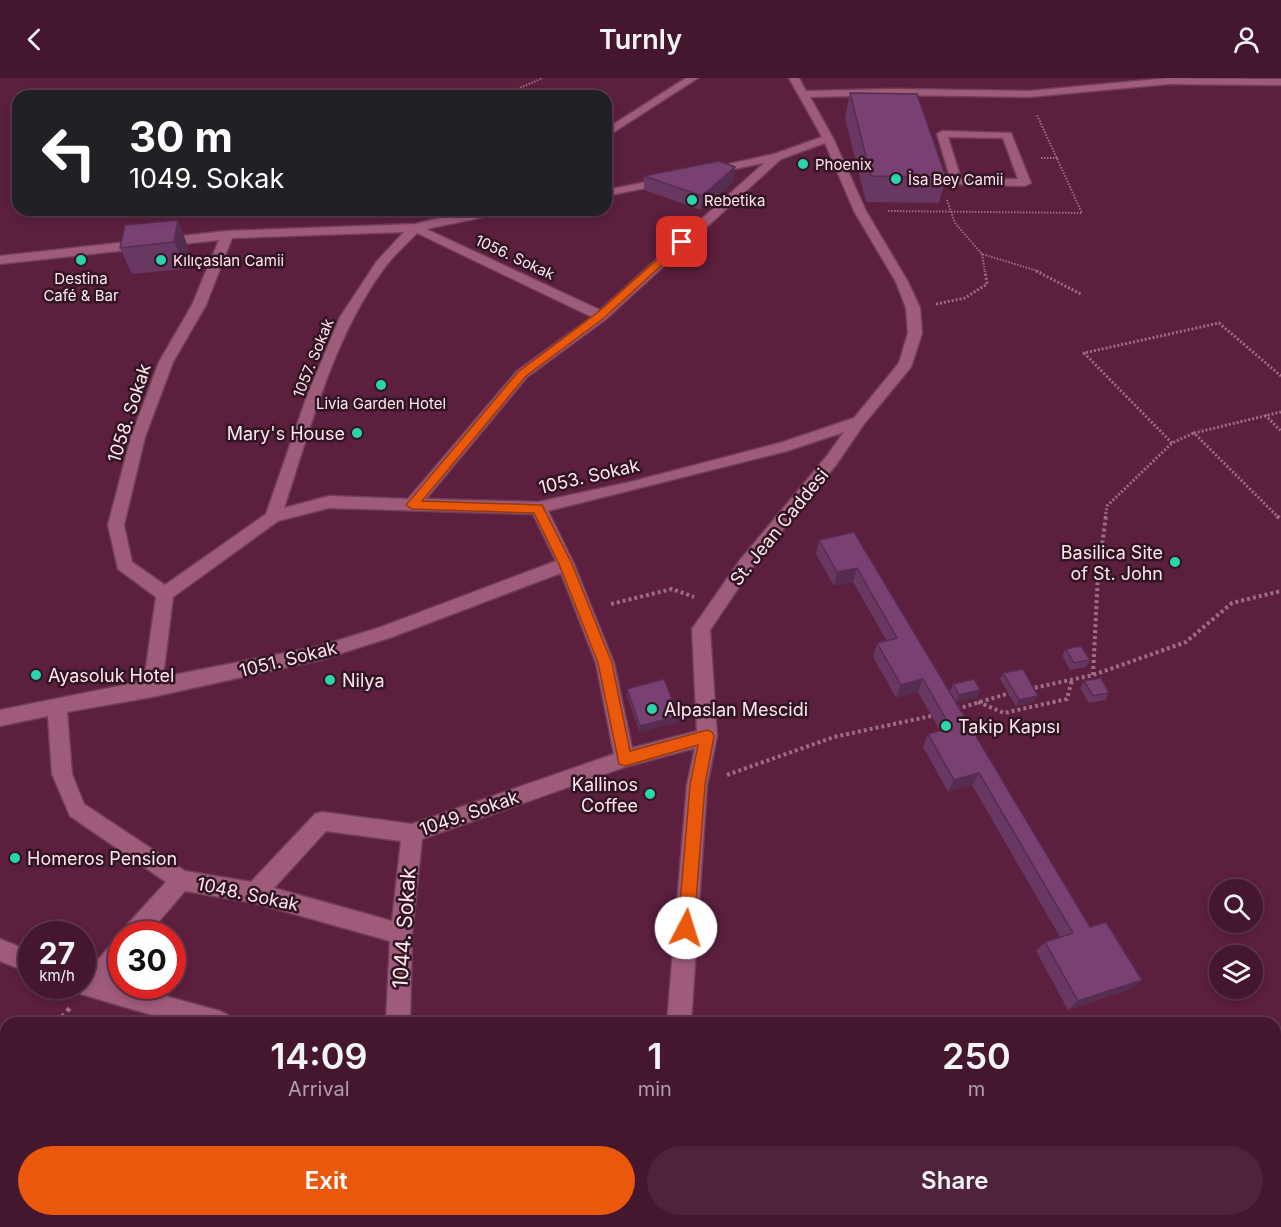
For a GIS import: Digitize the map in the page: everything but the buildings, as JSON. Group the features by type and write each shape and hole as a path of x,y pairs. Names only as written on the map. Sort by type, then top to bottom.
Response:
{"street":[{"path":"612,130 693,78"},
{"name":"St. Jean Caddesi","path":"679,1017 697,785 707,736 701,629 746,564 831,461 859,421 906,364 915,333 913,308 902,282 860,211 828,138 794,78"},
{"path":"803,94 894,92 1029,94 1169,81 1281,82"},
{"path":"942,134 1007,135 1025,183 956,182 942,134"},
{"path":"697,174 777,157 828,138"},
{"path":"412,505 522,374 601,316 777,157"},
{"path":"612,193 675,179"},
{"path":"2,263 227,235 415,228 462,216"},
{"name":"1056. Sokak","path":"415,228 601,316"},
{"name":"1057. Sokak","path":"273,517 314,396 347,317 381,264 415,228"},
{"name":"1058. Sokak","path":"165,594 124,565 116,525 138,437 165,362 199,305 227,235"},
{"name":"1053. Sokak","path":"165,594 273,517 329,502 538,508 630,487 787,446 859,421"},
{"path":"538,508 566,564 605,663 625,759"},
{"name":"1051. Sokak","path":"0,718 152,689 320,653 408,624 566,564"},
{"path":"152,689 165,594"},
{"name":"1048. Sokak","path":"57,706 62,774 77,810 181,880 255,892 401,934"},
{"name":"1049. Sokak","path":"255,892 322,821 412,833 625,759 707,736"},
{"name":"1044. Sokak","path":"398,1017 401,934 412,833"},
{"path":"145,921 181,880"},
{"path":"0,950 18,957"},
{"path":"96,975 108,964"},
{"path":"96,988 199,1017"}],"path":[{"path":"515,90 543,78"},
{"path":"860,211 1082,213 1037,116"},
{"path":"913,308 965,298 987,284 982,254 955,223 951,212"},
{"path":"982,254 1041,272 1082,294"},
{"path":"1172,443 1084,353 1219,322 1281,376"},
{"path":"1093,675 1098,574 1107,506 1172,443 1194,432 1281,411"},
{"path":"1265,416 1281,431"},
{"path":"1194,432 1281,520"},
{"path":"614,614 610,603 672,589 717,606"},
{"path":"1027,689 1093,675 1186,642 1232,603 1280,593"},
{"path":"978,702 1004,713 1067,699 1072,680"},
{"path":"948,711 1016,691"},
{"path":"697,785 834,736 931,716"}],"place":[{"name":"Phoenix","path":"803,164"},
{"name":"İsa Bey Camii","path":"896,179"},
{"name":"Rebetika","path":"692,200"},
{"name":"Destina Café & Bar","path":"81,260"},
{"name":"Kılıçaslan Camii","path":"161,260"},
{"name":"Livia Garden Hotel","path":"381,385"},
{"name":"Mary's House","path":"357,433"},
{"name":"Basilica Site of St. John","path":"1175,562"},
{"name":"Ayasoluk Hotel","path":"36,675"},
{"name":"Nilya","path":"330,680"},
{"name":"Alpaslan Mescidi","path":"652,709"},
{"name":"Takip Kapısı","path":"946,726"},
{"name":"Kallinos Coffee","path":"650,794"},
{"name":"Homeros Pension","path":"15,858"}],"route":[{"path":"682,242 601,316 522,374 412,505 538,508 566,564 605,663 625,759 707,736 697,785 686,928"}]}
